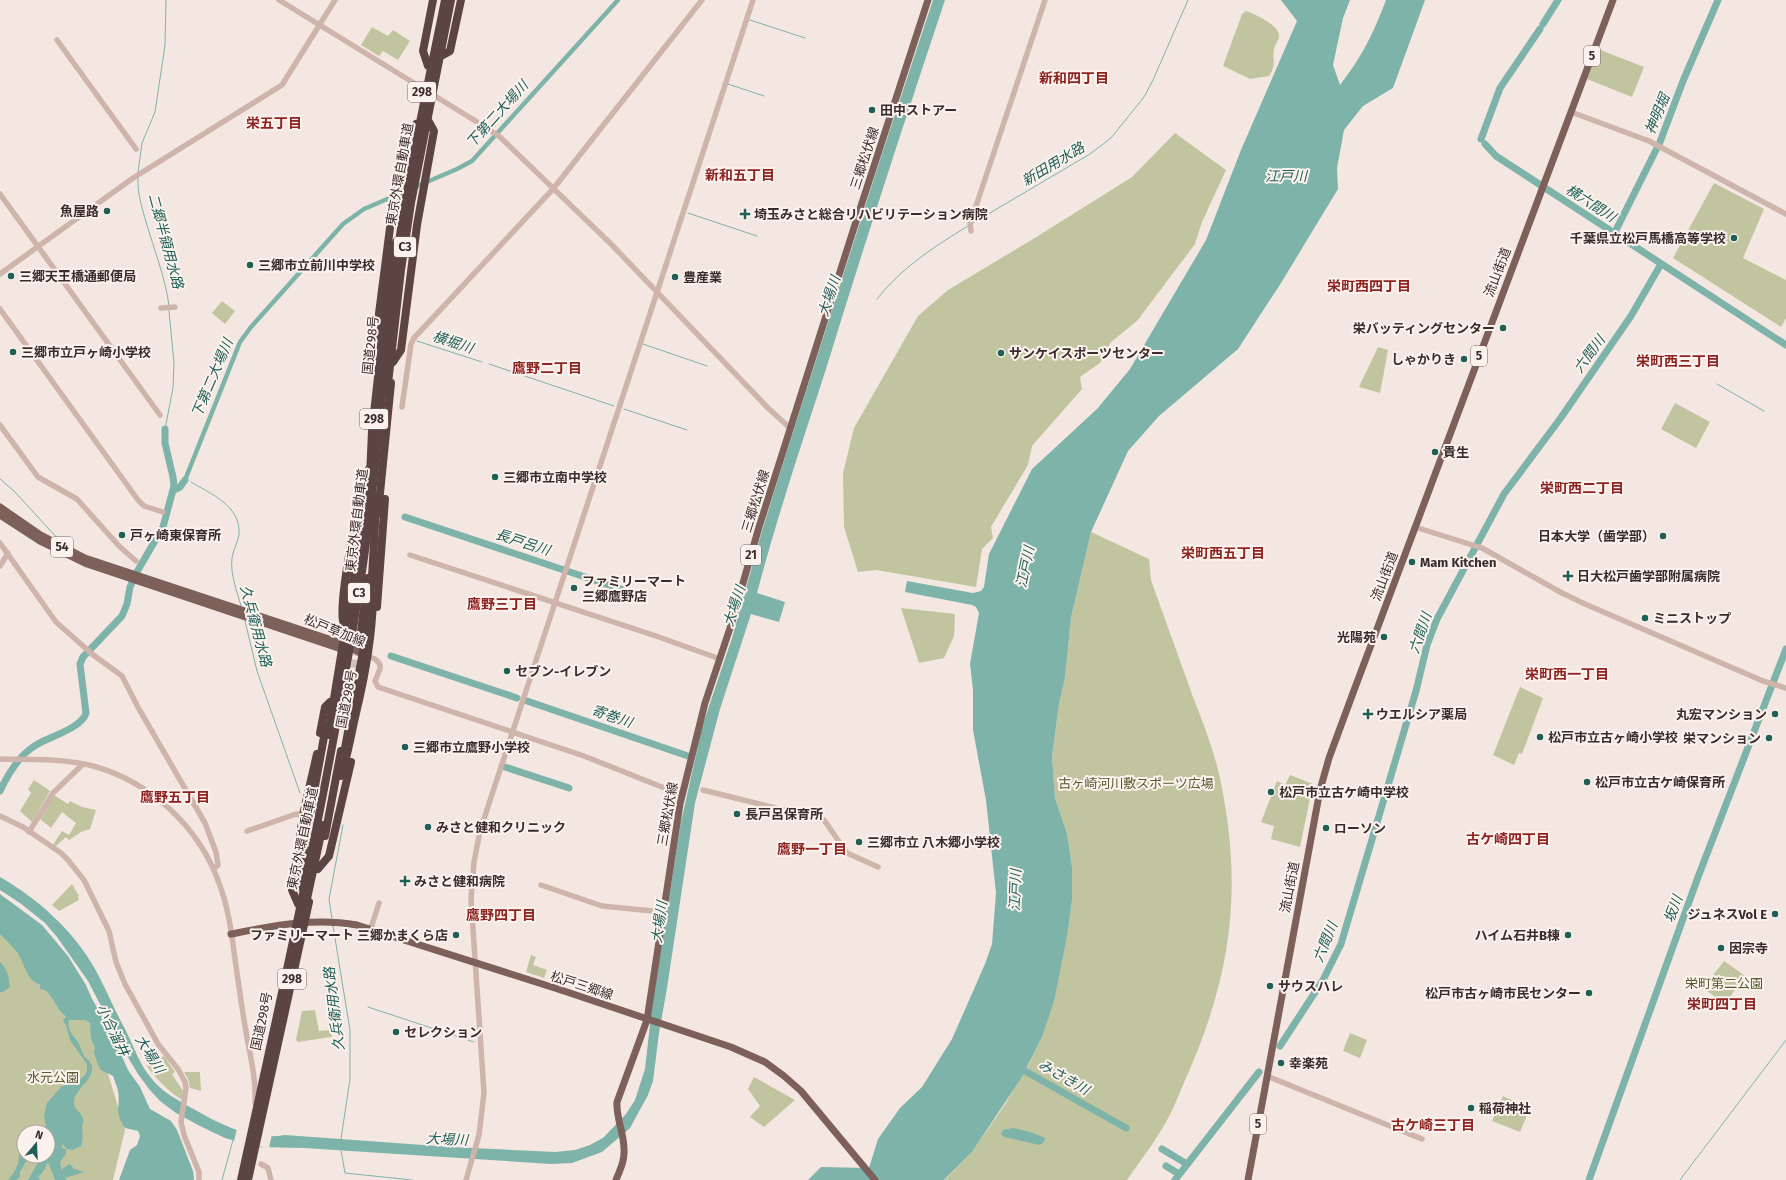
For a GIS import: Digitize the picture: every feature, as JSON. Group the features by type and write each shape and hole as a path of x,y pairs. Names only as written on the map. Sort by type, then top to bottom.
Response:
{"highway":[{"name":"国道298号","path":"428,66 423,51 433,0"},
{"name":"国道298号","path":"347,626 348,594 359,569 369,502 372,431 381,375 390,269 416,124 441,0"},
{"name":"東京外環自動車道","path":"240,1180 334,742 362,575 381,375 395,269 405,203 445,0"},
{"name":"東京外環自動車道","path":"247,1180 314,871 331,784 366,575 401,270 411,203 451,0"},
{"name":"国道298号","path":"361,631 380,500 403,274 418,204 419,182 429,122 454,0"},
{"name":"国道298号","path":"443,55 450,51 461,0"},
{"path":"418,204 434,131 429,122"},
{"path":"322,756 328,735 351,595 381,375 372,360 395,189 407,132 416,124"},
{"name":"298","path":"301,888 306,835 322,756 340,646 347,626 342,612 343,598 369,440 372,431"},
{"path":"372,619 377,616 390,438 387,431"},
{"path":"340,781 343,749 354,707 370,600 376,508 375,497"},
{"name":"国道298号","path":"326,831 347,760 367,656 372,619 373,596 369,570"},
{"name":"298","path":"318,868 329,856 360,721 360,697"},
{"path":"298,904 292,890 303,815 325,707 330,702"},
{"name":"国道298号","path":"247,1180 255,1148 255,1104 298,904 328,748"},
{"name":"国道298号","path":"240,1180 246,1146 255,1127 318,868 343,749"}],"main road":[{"name":"三郷松伏線","path":"616,1180 624,1156 618,1120 618,1097 642,1039 647,1020 682,795 701,720 858,212 928,0"},
{"name":"流山街道","path":"1248,1180 1322,782 1334,745 1612,0"},
{"name":"松戸草加線","path":"0,507 39,534 70,551 129,576"},
{"name":"松戸草加線","path":"0,515 21,530 61,552 87,564 139,579 367,656"},
{"name":"松戸三郷線","path":"231,934 304,922 332,921 371,928 731,1047 766,1062 801,1091 875,1180"}],"street":[{"path":"279,0 500,137 611,244 768,408 790,428"},
{"path":"0,274 136,176 282,85 335,0"},
{"path":"402,407 412,341 553,189 702,0"},
{"path":"466,1180 481,1122 484,1094 471,899 474,862 482,825 753,0"},
{"path":"971,231 970,224 1045,0"},
{"path":"57,40 136,149"},
{"path":"1570,112 1659,146 1786,214"},
{"path":"0,194 160,415"},
{"path":"162,308 173,308"},
{"path":"0,309 138,500 144,506 163,512"},
{"path":"0,425 38,477 77,499 119,546 136,561"},
{"path":"1416,525 1473,544 1562,593 1767,682 1786,688"},
{"path":"0,543 56,622 92,654 122,676 200,814 216,852 218,865 214,869"},
{"path":"0,566 8,553"},
{"path":"410,555 554,602 720,659"},
{"path":"367,656 375,658 380,664 380,669 375,681 378,687 584,756 682,795"},
{"path":"0,759 58,761 84,764 101,769 130,781 159,799 190,830 205,852 214,869 225,901 253,1069 255,1104"},
{"path":"29,832 53,792 84,764"},
{"path":"703,790 824,820 847,853 878,867"},
{"path":"247,832 296,814 303,815"},
{"path":"0,816 29,832 68,860 82,877 109,931 116,962 125,984 160,1047 176,1067 185,1082 181,1117 183,1131 199,1172 199,1180"},
{"path":"541,885 602,906 663,912"},
{"path":"371,928 379,903"},
{"path":"1267,1076 1422,1139"},
{"path":"261,1164 268,1168 271,1180"}],"green space":[{"path":"1246,11 1267,21 1279,33 1274,49 1273,68 1269,76 1250,79 1223,66 1242,14"},
{"path":"372,27 388,36 393,30 410,41 398,60 383,51 379,56 361,45"},
{"path":"1598,49 1644,67 1632,97 1587,79"},
{"name":"サンケイスポーツセンター","path":"1175,133 1226,170 1202,222 1195,244 1137,321 1111,342 1100,363 1080,377 1082,389 1032,446 1028,465 991,527 993,538 982,549 976,587 876,570 858,572 844,527 843,473 854,428 918,316 948,290 1132,177"},
{"name":"千葉県立松戸馬橋高等学校","path":"1714,183 1764,209 1743,258 1786,280 1786,318 1781,327 1673,258"},
{"path":"222,301 235,311 225,324 212,313"},
{"path":"1378,347 1388,350 1380,393 1359,387"},
{"path":"1675,403 1710,422 1696,448 1661,429"},
{"name":"古ヶ崎河川敷スポーツ広場","path":"1091,532 1149,559 1151,580 1219,772 1228,823 1231,860 1229,933 1223,969 1214,1004 1201,1041 1174,1106 1157,1137 1127,1180 945,1180 972,1152 1004,1106 1028,1066 1042,1037 1068,931 1072,900 1072,867 1067,833 1055,798 1052,756 1059,704 1065,678 1071,618"},
{"path":"901,608 955,614 954,636 944,658 919,663"},
{"path":"1520,687 1543,698 1522,754 1519,753 1514,765 1493,755"},
{"path":"1290,775 1313,784 1300,847 1271,839 1274,826 1261,822 1277,781 1285,785"},
{"path":"34,780 50,791 32,822 20,811 31,793 28,789"},
{"path":"54,795 68,804 70,801 82,807 96,810 90,829 81,832 69,840 66,837 56,846 53,845 62,831 69,835 76,823 62,812 51,828 40,819"},
{"path":"72,884 79,896 79,900 59,911 52,905"},
{"name":"水元公園","path":"0,925 89,1019 125,1130 113,1180 0,1180"},
{"path":"531,955 536,957 533,965 547,970 544,978 526,972"},
{"name":"栄町第二公園","path":"1724,961 1745,976 1725,1004 1703,988"},
{"path":"315,1010 319,1031 330,1030 332,1036 298,1042 296,1040 302,1011"},
{"path":"1350,1033 1367,1040 1360,1058 1343,1051"},
{"path":"164,1056 175,1072 172,1074 183,1091 182,1100 162,1084 146,1065"},
{"path":"184,1072 200,1072 201,1091 190,1088 188,1079"},
{"path":"754,1077 795,1100 764,1127 750,1117 760,1106 748,1089"},
{"path":"1503,1096 1530,1108 1520,1132 1492,1121"}],"water":[{"path":"933,0 945,0 884,184 790,480 757,593 785,602 779,622 751,614 720,709 695,803 659,1033 653,1081 648,1095 630,1128 602,1152 572,1163 551,1164 304,1148 256,1147 225,1138 176,1113 160,1101 138,1074 88,981 57,937 45,923 20,903 0,890 0,877 14,885 41,905 65,929 86,955 95,969 141,1062 148,1074 156,1083 183,1103 211,1119 235,1129 247,1133 272,1136 285,1135 451,1147 555,1152 575,1150 590,1145 603,1138 626,1114 635,1100 645,1069 652,1007 681,822 703,724 732,638 762,531 786,454"},
{"name":"江戸川","path":"1281,0 1350,0 1343,18 1333,65 1340,85 1367,44 1386,0 1425,0 1393,88 1363,106 1344,130 1337,168 1338,189 1281,283 1238,349 1159,416 1128,451 1091,532 1071,618 1065,678 1059,704 1052,756 1055,798 1067,833 1072,867 1072,900 1068,931 1054,1001 1042,1037 1022,1077 972,1152 944,1180 808,1180 821,1167 869,1168 878,1139 900,1108 922,1087 952,1039 985,964 992,944 996,893 986,800 973,730 973,690 970,664 979,613 976,607 972,605 905,592 907,581 973,593 981,591 984,587 989,554 1032,469 1097,409 1130,369 1206,240 1241,150 1297,21"},
{"path":"0,894 42,925 68,956 86,985 92,999 110,1030 128,1070 140,1087 150,1109 171,1121 177,1130 193,1171 194,1180 119,1180 130,1150 137,1145 140,1136 138,1131 125,1128 121,1122 118,1113 119,1096 117,1087 113,1076 101,1070 98,1065 94,1053 95,1048 91,1038 90,1023 85,1020 69,1020 71,1032 78,1042 84,1056 89,1061 92,1067 92,1072 74,1100 74,1106 81,1114 83,1120 83,1138 81,1146 73,1150 67,1149 62,1144 62,1148 66,1149 66,1154 60,1162 62,1171 63,1168 70,1164 74,1169 84,1172 65,1178 67,1180 55,1180 49,1164 56,1164 56,1124 46,1124 44,1115 47,1103 61,1087 77,1082 85,1075 87,1064 70,1040 66,1025 63,1021 66,1016 59,1009 51,996 44,990 40,989 40,984 32,980 17,952 0,934"},
{"path":"0,962 7,971 10,987 3,992 0,992"},
{"path":"1013,1128 1045,1138 1044,1142 1040,1145 1004,1137 1001,1134 1003,1130"},
{"path":"18,1164 24,1164 20,1172 20,1177 16,1180 8,1180 12,1175"},
{"path":"37,1164 47,1164 43,1172 38,1177 40,1180 28,1180"}],"pier":[{"path":"237,1128 258,1134 272,1134 269,1148 234,1142"}],"waterway":[{"name":"二郷半領用水路","path":"138,172 142,143 155,112 165,45 166,0"},
{"name":"下第二大場川","path":"185,480 240,342 251,327 343,224 364,209 457,169 472,161 618,0"},
{"name":"新田用水路","path":"973,223 1090,154 1111,138 1144,97 1188,0"},
{"name":"横六間川","path":"1543,24 1558,0"},
{"name":"神明堀","path":"1614,234 1660,142 1683,81 1718,0"},
{"path":"750,20 805,38"},
{"name":"横六間川","path":"1481,139 1500,88 1540,29"},
{"path":"728,84 764,96"},
{"name":"横六間川","path":"1485,144 1496,156 1786,345"},
{"name":"二郷半領用水路","path":"138,177 138,189 141,205 162,274 169,305"},
{"path":"688,213 757,236"},
{"name":"新田用水路","path":"877,299 897,277 919,258 968,226"},
{"name":"六間川","path":"1280,1046 1323,980 1341,944 1416,691 1427,645 1437,619 1504,494 1560,419 1631,316 1661,264"},
{"name":"二郷半領用水路","path":"165,429 173,388 174,363 169,311"},
{"name":"横堀川","path":"417,341 482,362"},
{"path":"643,344 707,366"},
{"name":"横堀川","path":"489,364 614,406"},
{"path":"1717,384 1764,411"},
{"name":"横堀川","path":"624,409 687,430"},
{"name":"下第二大場川","path":"0,791 10,772 24,754 36,745 72,728 83,718 86,713 80,664 83,657 122,616 127,604 130,587 163,527 174,486 165,443 165,429"},
{"path":"0,479 14,491 60,541"},
{"name":"下第二大場川","path":"174,490 180,487 185,480"},
{"name":"久兵衛用水路","path":"191,482 216,496 230,508 235,516 239,534 233,555 232,570 241,606"},
{"name":"長戸呂川","path":"405,517 633,593"},
{"name":"久兵衛用水路","path":"245,621 257,671 300,793"},
{"name":"坂川","path":"1589,1180 1698,877 1786,649"},
{"name":"寄巻川","path":"391,656 517,698"},
{"name":"寄巻川","path":"527,701 688,756"},
{"path":"505,767 569,788"},
{"name":"久兵衛用水路","path":"332,919 329,899 343,825"},
{"name":"久兵衛用水路","path":"333,926 350,1030 350,1079 341,1139"},
{"path":"368,1007 474,1042"},
{"path":"1680,1180 1786,1040"},
{"name":"みさき川","path":"1018,1067 1126,1128"},
{"name":"六間川","path":"1175,1180 1259,1072"},
{"path":"222,1180 233,1140"},
{"name":"みさき川","path":"1162,1149 1187,1164"},
{"name":"久兵衛用水路","path":"341,1150 345,1173 412,1180"},
{"path":"1166,1166 1179,1174"}],"tunnel":[{"path":"345,727 361,631"}],"place":[{"name":"田中ストアー","path":"872,110"},
{"name":"魚屋路","path":"107,211"},
{"name":"埼玉みさと総合リハビリテーション病院","path":"745,214"},
{"name":"千葉県立松戸馬橋高等学校","path":"1734,238"},
{"name":"三郷市立前川中学校","path":"250,265"},
{"name":"三郷天王橋通郵便局","path":"11,276"},
{"name":"豊産業","path":"675,277"},
{"name":"栄バッティングセンター","path":"1503,328"},
{"name":"三郷市立戸ヶ崎小学校","path":"13,352"},
{"name":"サンケイスポーツセンター","path":"1001,353"},
{"name":"しゃかりき","path":"1464,359"},
{"name":"貴生","path":"1435,452"},
{"name":"三郷市立南中学校","path":"495,477"},
{"name":"戸ヶ崎東保育所","path":"122,535"},
{"name":"日本大学（歯学部）","path":"1663,536"},
{"name":"Mam Kitchen","path":"1412,562"},
{"name":"日大松戸歯学部附属病院","path":"1568,576"},
{"name":"ファミリーマート 三郷鷹野店","path":"574,588"},
{"name":"ミニストップ","path":"1645,618"},
{"name":"光陽苑","path":"1384,637"},
{"name":"セブン-イレブン","path":"507,671"},
{"name":"ウエルシア薬局","path":"1368,714"},
{"name":"丸宏マンション","path":"1775,714"},
{"name":"松戸市立古ヶ崎小学校","path":"1540,737"},
{"name":"栄マンション","path":"1769,738"},
{"name":"三郷市立鷹野小学校","path":"405,747"},
{"name":"松戸市立古ケ崎保育所","path":"1587,782"},
{"name":"松戸市立古ケ崎中学校","path":"1271,792"},
{"name":"長戸呂保育所","path":"737,814"},
{"name":"みさと健和クリニック","path":"428,827"},
{"name":"ローソン","path":"1326,828"},
{"name":"三郷市立 八木郷小学校","path":"859,842"},
{"name":"みさと健和病院","path":"405,881"},
{"name":"ジュネスVol E","path":"1775,914"},
{"name":"ファミリーマート 三郷かまくら店","path":"456,935"},
{"name":"ハイム石井B棟","path":"1568,935"},
{"name":"因宗寺","path":"1721,948"},
{"name":"サウスハレ","path":"1270,986"},
{"name":"松戸市古ヶ崎市民センター","path":"1589,993"},
{"name":"セレクション","path":"396,1032"},
{"name":"幸楽苑","path":"1281,1063"},
{"name":"稲荷神社","path":"1471,1108"}],"district":[{"name":"新和四丁目","path":"1074,78"},
{"name":"栄五丁目","path":"274,123"},
{"name":"新和五丁目","path":"740,175"},
{"name":"栄町西四丁目","path":"1369,286"},
{"name":"栄町西三丁目","path":"1678,361"},
{"name":"鷹野二丁目","path":"547,368"},
{"name":"栄町西二丁目","path":"1582,488"},
{"name":"栄町西五丁目","path":"1223,553"},
{"name":"鷹野三丁目","path":"502,604"},
{"name":"栄町西一丁目","path":"1567,674"},
{"name":"鷹野五丁目","path":"175,797"},
{"name":"古ケ崎四丁目","path":"1508,839"},
{"name":"鷹野一丁目","path":"812,849"},
{"name":"鷹野四丁目","path":"501,915"},
{"name":"栄町四丁目","path":"1722,1004"},
{"name":"古ケ崎三丁目","path":"1433,1125"}],"water label":[{"name":"大場川","path":"829,296"},
{"name":"大場川","path":"734,606"},
{"name":"大場川","path":"659,922"},
{"name":"小合溜井","path":"113,1030"},
{"name":"大場川","path":"150,1054"},
{"name":"大場川","path":"447,1139"}]}
